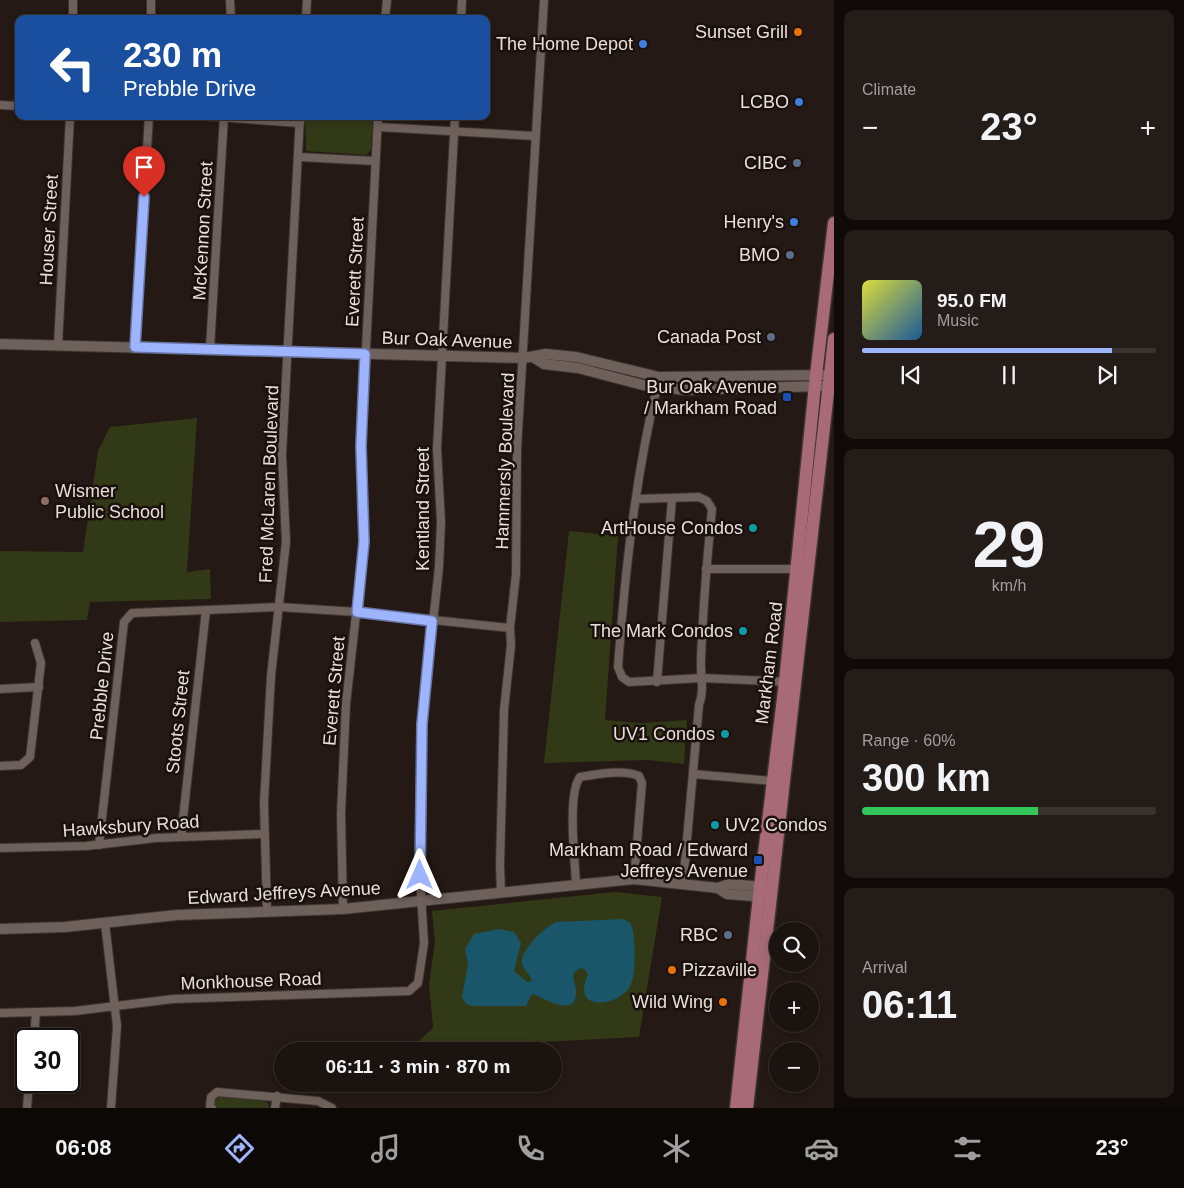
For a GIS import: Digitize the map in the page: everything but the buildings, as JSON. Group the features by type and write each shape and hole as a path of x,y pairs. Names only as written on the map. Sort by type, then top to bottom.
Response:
{"main road":[{"name":"Markham Road","path":"747,1108 766,892 773,781 791,682 798,569 816,380 834,222"},
{"name":"Markham Road","path":"736,1108 766,892 791,682 832,380 834,339"}],"street":[{"path":"73,0 73,15"},
{"path":"151,15 152,0"},
{"path":"230,0 231,15"},
{"path":"306,15 307,0"},
{"path":"386,15 387,0"},
{"path":"461,15 462,0"},
{"name":"Hammersly Boulevard","path":"501,892 504,710 516,574 517,449 528,358 524,305 544,0"},
{"path":"0,105 15,106"},
{"name":"Houser Street","path":"58,345 70,120"},
{"path":"135,347 149,120"},
{"name":"McKennon Street","path":"210,348 224,120"},
{"name":"Fred McLaren Boulevard","path":"267,912 264,834 271,676 286,542 282,454 290,351 300,120"},
{"name":"Everett Street","path":"343,909 340,814 346,704 364,542 361,446 378,120"},
{"name":"Kentland Street","path":"420,900 422,724 439,567 441,522 437,450 455,120"},
{"path":"378,127 535,136"},
{"path":"298,157 375,161"},
{"name":"Bur Oak Avenue","path":"0,344 210,348 528,358 546,354 576,356 659,377 832,380"},
{"name":"Bur Oak Avenue","path":"528,358 544,364 578,368 642,385 686,390 816,380"},
{"path":"658,387 636,499 626,564 618,666 622,677 629,682 657,682 702,678 791,682"},
{"path":"636,499 699,497 707,501 712,508 700,663 704,692 699,705 683,884"},
{"path":"657,682 672,498"},
{"path":"706,570 798,569"},
{"name":"Prebble Drive","path":"99,845 124,622 129,615 136,612 279,607 357,612 510,628"},
{"name":"Stoots Street","path":"181,836 206,610"},
{"path":"0,766 21,765 30,757 41,663 36,643"},
{"path":"0,689 39,688"},
{"path":"576,884 573,815 574,789 580,777 591,775 632,773 639,776 642,782 634,879"},
{"path":"693,774 773,781"},
{"name":"Hawksbury Road","path":"0,848 99,845 181,836 264,834"},
{"name":"Edward Jeffreys Avenue","path":"0,929 65,927 177,915 343,909 634,879 718,888 729,884 766,892"},
{"name":"Monkhouse Road","path":"0,1013 116,1006 173,999 409,991 418,984 423,958 420,900"},
{"path":"106,923 118,1036 111,1108"},
{"path":"35,1028 36,1012"},
{"path":"212,1108 210,1106 211,1097 217,1092 318,1101 332,1108"},
{"path":"27,1108 29,1093"},
{"path":"275,1108 276,1096"}],"green space":[{"path":"305,120 373,120 371,150 366,155 306,151"},
{"path":"197,418 187,572 210,569 211,599 90,602 87,620 0,622 0,551 83,552 98,451 110,427"},
{"path":"569,531 618,536 605,720 641,723 687,720 684,764 647,760 544,763"},
{"path":"615,892 662,897 639,1037 544,1042 418,1042 433,1028 429,984 435,942 432,911"},
{"path":"219,1097 264,1101 269,1104 269,1108 218,1108 214,1102"}],"water":[{"path":"624,919 630,923 633,930 635,950 634,973 627,991 612,1000 596,1002 585,996 584,989 588,974 584,969 580,968 573,974 576,994 574,1001 570,1005 557,1004 532,994 526,1006 472,1006 466,1004 462,997 468,965 465,949 474,934 499,929 514,932 521,943 514,971 527,982 532,981 524,969 522,958 534,940 551,925 556,922"}],"place":[{"name":"Sunset Grill","path":"798,32"},
{"name":"The Home Depot","path":"643,44"},
{"name":"LCBO","path":"799,102"},
{"name":"CIBC","path":"797,163"},
{"name":"Henry's","path":"794,222"},
{"name":"BMO","path":"790,255"},
{"name":"Canada Post","path":"771,337"},
{"name":"Bur Oak Avenue / Markham Road","path":"787,397"},
{"name":"Wismer Public School","path":"45,501"},
{"name":"ArtHouse Condos","path":"753,528"},
{"name":"The Mark Condos","path":"743,631"},
{"name":"UV1 Condos","path":"725,734"},
{"name":"UV2 Condos","path":"715,825"},
{"name":"Markham Road / Edward Jeffreys Avenue","path":"758,860"},
{"name":"RBC","path":"728,935"},
{"name":"Pizzaville","path":"672,970"},
{"name":"Wild Wing","path":"723,1002"}],"route":[{"path":"144,197 135,347 365,354 361,446 364,542 357,612 432,621 422,724 420,875"}]}
